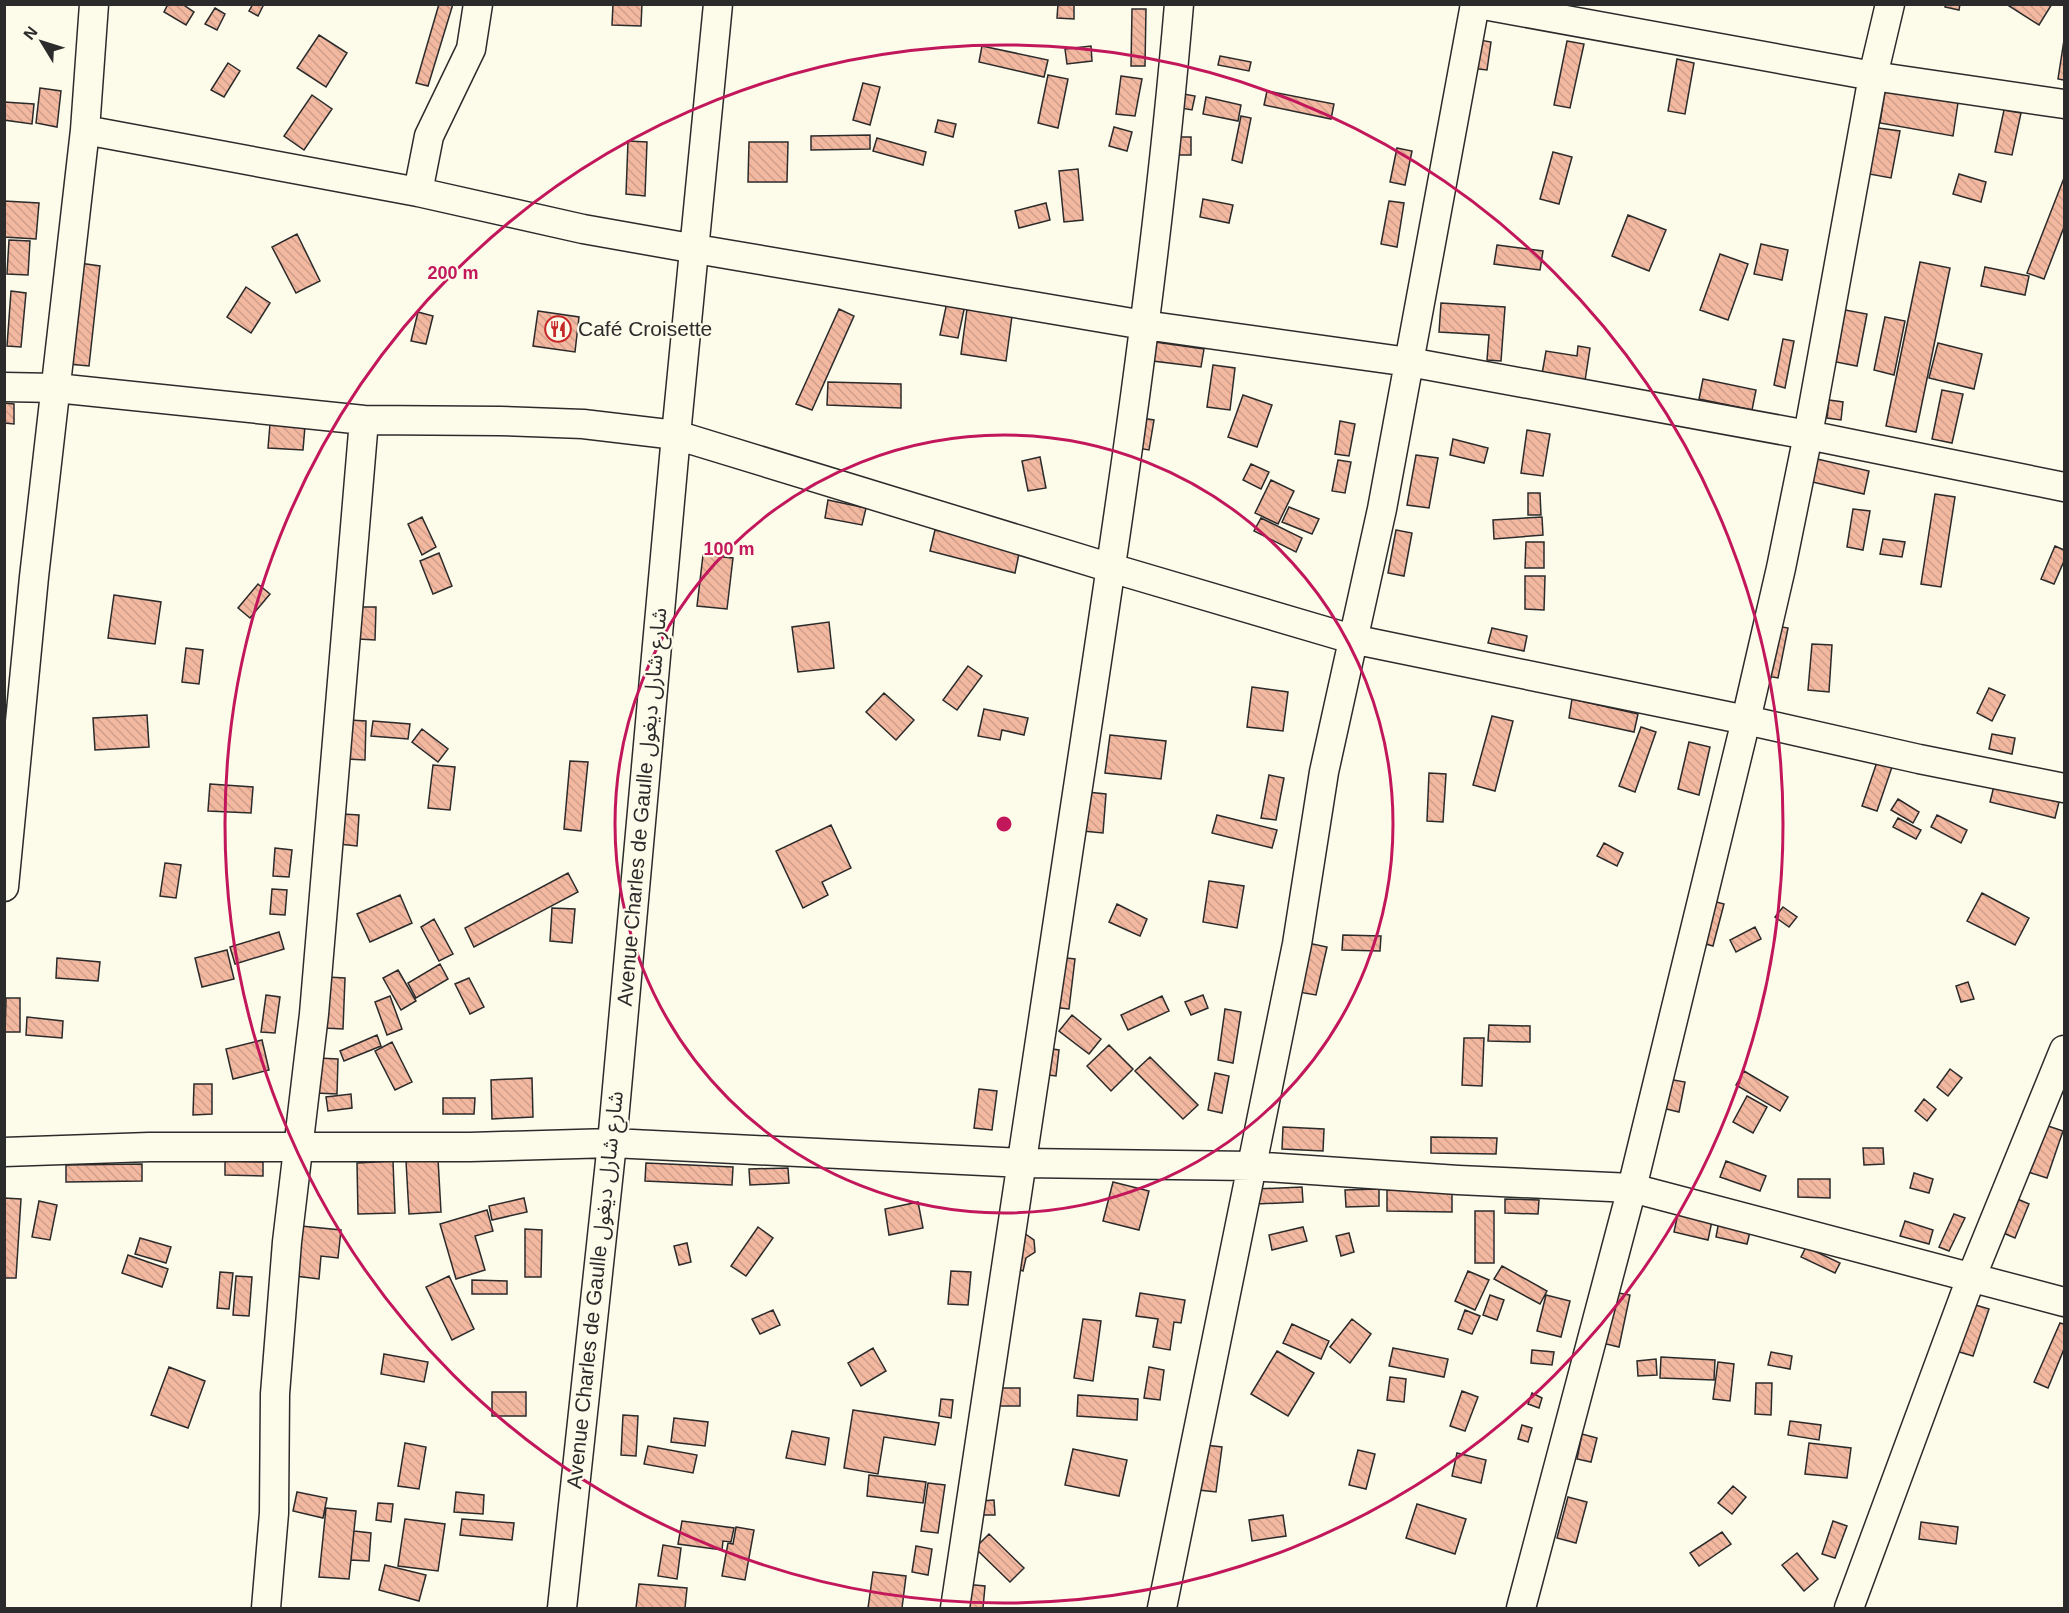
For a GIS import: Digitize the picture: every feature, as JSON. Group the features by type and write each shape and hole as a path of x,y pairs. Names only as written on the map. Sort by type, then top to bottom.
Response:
{"street":[{"path":"4,886 33,577 85,130 94,4"},
{"path":"418,192 429,136 471,49 478,4"},
{"name":"Avenue Charles de Gaulle شارع شارل ديغول","path":"562,1608 612,1143 676,435 696,249 718,4"},
{"path":"955,1608 1111,568 1169,125 1179,4"},
{"path":"1162,1608 1297,944 1324,772 1380,520 1476,4 1873,76 2064,104"},
{"path":"1521,1608 1632,1188 1781,568 1808,435 1873,76 1890,4"},
{"path":"85,130 418,192 583,229 1144,325 1409,363 1808,435 2064,487"},
{"path":"4,387 56,388 364,420 583,424 676,435 1352,639 2064,788"},
{"path":"266,1608 274,1513 275,1394 287,1242 314,1014 364,420"},
{"path":"1849,1608 1971,1278 2064,1050"},
{"path":"4,1152 298,1146 470,1147 612,1143 1023,1163 1251,1166 1458,1180 1632,1188 2064,1302"}],"building":[{"path":"168,4 182,4 194,12 186,25 164,12"},
{"path":"253,4 264,4 258,16 249,11"},
{"path":"439,4 453,4 428,86 416,83"},
{"path":"613,4 642,4 641,26 612,25"},
{"path":"1058,4 1074,4 1074,19 1057,18"},
{"path":"1946,4 1960,4 1959,10 1945,7"},
{"path":"2006,4 2052,4 2039,25"},
{"path":"215,8 225,14 217,30 205,24"},
{"path":"1132,9 1146,9 1145,66 1131,66"},
{"path":"319,35 347,53 326,87 297,68"},
{"path":"1474,39 1491,42 1487,70 1470,68"},
{"path":"2064,40 2064,80 2058,79"},
{"path":"1567,41 1584,44 1570,108 1554,105"},
{"path":"982,46 1048,60 1044,77 979,62"},
{"path":"1091,46 1092,61 1067,64 1065,49"},
{"path":"1220,56 1251,62 1249,71 1218,65"},
{"path":"1677,59 1694,63 1685,114 1668,111"},
{"path":"228,63 240,71 224,97 211,90"},
{"path":"1048,75 1068,79 1058,128 1038,123"},
{"path":"1121,76 1142,79 1135,116 1116,114"},
{"path":"863,83 880,87 870,125 853,120"},
{"path":"1886,84 1959,96 1953,136 1880,123"},
{"path":"40,88 61,91 57,127 36,123"},
{"path":"1267,91 1334,104 1331,119 1264,105"},
{"path":"1178,93 1195,96 1192,110 1175,107"},
{"path":"312,95 332,109 304,150 284,136"},
{"path":"1206,97 1241,105 1238,121 1203,114"},
{"path":"4,102 34,104 32,124 4,120"},
{"path":"2004,110 2021,113 2012,155 1995,152"},
{"path":"1241,116 1251,118 1242,163 1232,160"},
{"path":"938,120 956,124 953,137 935,132"},
{"path":"1114,127 1132,132 1127,151 1109,146"},
{"path":"1878,128 1900,131 1891,178 1869,174"},
{"path":"870,135 870,149 811,150 811,136"},
{"path":"1171,137 1191,137 1191,155 1172,155"},
{"path":"877,138 926,152 923,165 873,151"},
{"path":"628,141 647,142 645,196 626,194"},
{"path":"749,142 788,142 787,182 748,182"},
{"path":"1397,148 1412,151 1405,185 1390,182"},
{"path":"1553,152 1572,157 1559,204 1540,199"},
{"path":"1078,169 1083,220 1064,222 1059,171"},
{"path":"1959,174 1986,182 1981,202 1953,194"},
{"path":"2064,178 2064,227 2044,279 2027,273"},
{"path":"1203,199 1233,205 1229,223 1200,217"},
{"path":"4,201 39,203 36,239 4,237"},
{"path":"1389,201 1404,203 1397,247 1381,244"},
{"path":"1046,203 1050,220 1019,228 1015,211"},
{"path":"1628,215 1666,230 1649,271 1612,256"},
{"path":"297,234 320,281 296,293 272,247"},
{"path":"9,240 30,241 28,275 7,274"},
{"path":"1761,244 1788,250 1782,280 1754,274"},
{"path":"1497,245 1543,251 1540,270 1494,264"},
{"path":"1720,254 1748,264 1728,320 1700,310"},
{"path":"1920,262 1950,268 1916,432 1886,426"},
{"path":"79,263 100,266 89,366 68,364"},
{"path":"1985,267 2029,276 2025,295 1981,286"},
{"path":"246,287 270,303 251,333 227,317"},
{"path":"11,291 26,293 21,347 7,346"},
{"path":"947,302 965,305 958,338 940,335"},
{"path":"1441,303 1505,307 1501,361 1487,360 1489,335 1439,332"},
{"path":"839,309 854,316 812,410 796,404"},
{"path":"967,309 1012,316 1006,361 961,354"},
{"path":"1845,310 1867,314 1857,366 1836,362"},
{"path":"538,311 579,317 575,352 533,346"},
{"path":"418,312 433,316 426,344 411,341"},
{"path":"1885,317 1905,321 1894,375 1874,370"},
{"path":"1783,339 1794,341 1785,388 1774,385"},
{"path":"1155,342 1204,349 1201,367 1153,361"},
{"path":"1938,343 1982,354 1974,389 1929,378"},
{"path":"1578,346 1590,348 1585,381 1542,374 1546,351 1577,356"},
{"path":"1213,365 1235,368 1230,410 1207,407"},
{"path":"1703,379 1756,390 1752,410 1699,399"},
{"path":"828,382 901,384 901,408 827,405"},
{"path":"1942,390 1963,394 1952,443 1932,439"},
{"path":"1243,395 1272,405 1257,447 1228,437"},
{"path":"1829,400 1843,402 1841,420 1827,418"},
{"path":"4,403 14,404 14,424 4,423"},
{"path":"1141,418 1154,420 1149,450 1137,448"},
{"path":"1340,421 1355,424 1349,456 1335,454"},
{"path":"270,424 305,426 303,450 268,448"},
{"path":"1527,430 1550,434 1543,476 1521,473"},
{"path":"1453,439 1488,448 1484,463 1450,455"},
{"path":"1416,455 1438,458 1429,508 1407,505"},
{"path":"1040,457 1046,488 1028,491 1022,461"},
{"path":"1813,458 1869,471 1864,494 1808,481"},
{"path":"1338,460 1351,462 1345,493 1332,491"},
{"path":"1251,464 1269,472 1261,489 1243,480"},
{"path":"1271,480 1294,491 1278,524 1255,513"},
{"path":"1528,493 1540,493 1541,515 1528,515"},
{"path":"1935,494 1955,497 1941,587 1921,584"},
{"path":"828,500 866,508 862,525 825,518"},
{"path":"1289,507 1319,519 1312,534 1282,522"},
{"path":"1853,509 1870,511 1863,550 1847,547"},
{"path":"422,517 436,547 422,555 408,524"},
{"path":"1542,517 1543,535 1494,539 1493,520"},
{"path":"1261,518 1302,538 1296,552 1254,531"},
{"path":"935,530 1020,549 1015,573 930,551"},
{"path":"1396,530 1412,533 1404,576 1388,573"},
{"path":"1883,539 1905,542 1902,557 1880,554"},
{"path":"1526,542 1544,542 1544,568 1525,568"},
{"path":"2055,546 2064,550 2064,561 2054,584 2041,579"},
{"path":"439,553 452,586 433,594 420,561"},
{"path":"703,555 733,558 727,609 697,606"},
{"path":"1525,576 1545,576 1544,610 1525,609"},
{"path":"258,584 270,594 250,618 238,608"},
{"path":"114,595 161,602 155,644 108,638"},
{"path":"360,607 376,607 375,640 359,639"},
{"path":"829,622 834,668 798,672 792,627"},
{"path":"1776,626 1788,628 1778,678 1766,676"},
{"path":"1492,628 1527,636 1524,651 1488,643"},
{"path":"1812,644 1832,645 1829,692 1808,690"},
{"path":"186,648 203,650 199,684 182,682"},
{"path":"968,666 982,676 957,710 943,700"},
{"path":"1252,687 1288,692 1283,731 1247,727"},
{"path":"1989,688 2005,695 1992,721 1977,713"},
{"path":"884,693 914,720 896,740 866,712"},
{"path":"1572,699 1638,714 1634,732 1569,718"},
{"path":"984,709 1028,718 1024,735 1002,730 1000,740 978,736"},
{"path":"147,715 149,747 95,750 93,718"},
{"path":"1492,716 1513,721 1495,791 1473,785"},
{"path":"349,720 366,721 365,760 347,759"},
{"path":"373,721 410,724 408,739 371,736"},
{"path":"1641,727 1656,732 1635,792 1619,786"},
{"path":"422,729 448,749 438,762 412,742"},
{"path":"1992,734 2015,738 2012,754 1989,749"},
{"path":"1110,735 1166,741 1161,779 1105,773"},
{"path":"1689,742 1710,747 1699,795 1678,789"},
{"path":"570,761 588,762 581,831 564,829"},
{"path":"1877,762 1892,767 1877,811 1862,806"},
{"path":"433,765 455,767 450,810 428,808"},
{"path":"1429,773 1446,774 1443,822 1427,821"},
{"path":"1269,775 1284,778 1276,820 1261,818"},
{"path":"210,784 253,787 251,813 208,811"},
{"path":"1994,786 2059,802 2055,818 1990,802"},
{"path":"1087,792 1106,794 1103,833 1083,831"},
{"path":"1898,799 1919,812 1913,823 1891,810"},
{"path":"342,814 359,815 357,846 339,844"},
{"path":"1217,815 1277,830 1272,848 1212,833"},
{"path":"1937,815 1967,830 1961,843 1931,827"},
{"path":"1898,818 1921,830 1916,839 1893,827"},
{"path":"831,825 851,868 822,882 828,895 803,908 776,851"},
{"path":"1604,843 1623,853 1617,866 1597,856"},
{"path":"275,848 292,850 289,877 273,876"},
{"path":"165,863 181,865 176,898 160,896"},
{"path":"568,873 578,892 474,947 465,928"},
{"path":"1209,881 1244,886 1237,928 1203,922"},
{"path":"272,889 287,890 285,915 270,914"},
{"path":"1982,893 2029,918 2015,945 1967,921"},
{"path":"400,895 412,923 370,942 357,914"},
{"path":"1709,900 1724,904 1713,946 1698,942"},
{"path":"1117,904 1147,919 1140,936 1109,922"},
{"path":"1783,907 1797,917 1789,927 1775,917"},
{"path":"552,908 575,909 572,943 550,941"},
{"path":"434,919 453,954 439,961 421,927"},
{"path":"1755,927 1761,939 1736,952 1730,940"},
{"path":"279,932 284,949 235,964 230,947"},
{"path":"1343,935 1381,936 1380,951 1342,950"},
{"path":"1308,943 1327,947 1316,995 1298,992"},
{"path":"227,950 234,979 202,987 195,958"},
{"path":"1057,957 1075,959 1069,1009 1052,1007"},
{"path":"57,958 100,962 98,981 56,978"},
{"path":"440,964 448,979 416,998 408,983"},
{"path":"398,970 416,1001 401,1010 383,978"},
{"path":"327,977 345,978 343,1029 324,1028"},
{"path":"469,978 484,1007 470,1014 455,984"},
{"path":"1968,982 1974,999 1961,1002 1956,986"},
{"path":"266,995 280,997 275,1033 261,1032"},
{"path":"1203,995 1208,1008 1191,1015 1185,1002"},
{"path":"390,996 402,1029 387,1035 375,1002"},
{"path":"1162,996 1169,1011 1128,1030 1121,1015"},
{"path":"6,998 20,998 20,1032 5,1032"},
{"path":"1225,1009 1241,1012 1233,1063 1218,1060"},
{"path":"1072,1015 1101,1039 1089,1054 1059,1031"},
{"path":"27,1017 63,1021 62,1038 26,1035"},
{"path":"1489,1025 1530,1026 1530,1042 1488,1041"},
{"path":"377,1035 381,1046 344,1061 340,1051"},
{"path":"1464,1038 1484,1038 1482,1086 1462,1085"},
{"path":"262,1040 269,1070 233,1079 226,1049"},
{"path":"392,1042 412,1082 395,1090 375,1051"},
{"path":"1109,1045 1133,1069 1111,1091 1087,1066"},
{"path":"1045,1048 1059,1050 1056,1076 1041,1074"},
{"path":"1150,1057 1198,1105 1183,1119 1135,1071"},
{"path":"318,1058 338,1059 337,1094 316,1093"},
{"path":"1950,1069 1962,1078 1948,1096 1937,1087"},
{"path":"1744,1071 1788,1097 1780,1111 1736,1085"},
{"path":"1215,1073 1229,1076 1222,1113 1208,1110"},
{"path":"532,1078 533,1117 492,1119 491,1080"},
{"path":"1668,1079 1685,1082 1679,1112 1662,1108"},
{"path":"194,1084 212,1084 212,1114 193,1115"},
{"path":"979,1089 997,1091 992,1130 974,1128"},
{"path":"351,1094 352,1108 328,1111 326,1097"},
{"path":"1747,1096 1767,1107 1753,1133 1733,1122"},
{"path":"443,1098 475,1098 474,1114 443,1114"},
{"path":"1924,1099 1936,1109 1927,1121 1915,1111"},
{"path":"2042,1124 2063,1131 2047,1178 2025,1171"},
{"path":"1283,1127 1324,1129 1323,1151 1282,1149"},
{"path":"1431,1137 1497,1138 1496,1154 1431,1153"},
{"path":"1863,1148 1883,1148 1884,1164 1864,1165"},
{"path":"438,1159 441,1212 409,1214 406,1161"},
{"path":"225,1161 263,1162 263,1176 225,1175"},
{"path":"393,1161 395,1213 358,1214 357,1163"},
{"path":"1726,1161 1766,1176 1760,1191 1720,1177"},
{"path":"646,1163 733,1167 732,1185 645,1181"},
{"path":"142,1164 142,1181 66,1182 66,1165"},
{"path":"788,1168 789,1183 750,1185 749,1169"},
{"path":"1914,1173 1933,1179 1929,1193 1910,1188"},
{"path":"1798,1179 1830,1179 1830,1198 1798,1197"},
{"path":"1113,1182 1149,1191 1139,1230 1103,1221"},
{"path":"1302,1187 1303,1202 1256,1204 1256,1189"},
{"path":"1379,1189 1379,1206 1346,1207 1345,1190"},
{"path":"1387,1190 1452,1191 1452,1212 1387,1211"},
{"path":"4,1198 21,1199 16,1278 4,1278"},
{"path":"524,1198 527,1212 492,1220 489,1206"},
{"path":"2015,1198 2029,1204 2015,1238 2001,1232"},
{"path":"1505,1199 1539,1200 1538,1214 1505,1213"},
{"path":"39,1201 57,1205 50,1240 32,1237"},
{"path":"918,1202 923,1228 889,1235 885,1209"},
{"path":"487,1210 493,1231 475,1236 485,1270 456,1279 440,1224"},
{"path":"1475,1211 1494,1211 1494,1263 1475,1263"},
{"path":"1678,1213 1712,1221 1708,1240 1674,1232"},
{"path":"1954,1214 1965,1218 1949,1251 1939,1247"},
{"path":"1719,1221 1751,1228 1747,1244 1716,1237"},
{"path":"1905,1221 1933,1230 1929,1244 1900,1236"},
{"path":"301,1226 341,1230 338,1258 321,1256 319,1279 295,1276"},
{"path":"758,1227 773,1238 746,1276 731,1266"},
{"path":"1303,1227 1307,1241 1272,1250 1269,1235"},
{"path":"525,1229 542,1230 541,1277 525,1277"},
{"path":"1024,1233 1034,1240 1035,1252 1026,1258 1023,1271 1010,1266"},
{"path":"1349,1233 1354,1252 1341,1256 1336,1236"},
{"path":"140,1238 171,1247 166,1263 135,1254"},
{"path":"687,1243 691,1262 679,1265 674,1246"},
{"path":"1806,1247 1840,1263 1835,1273 1801,1257"},
{"path":"128,1255 168,1269 162,1287 122,1273"},
{"path":"1502,1266 1547,1291 1540,1304 1494,1279"},
{"path":"951,1271 971,1272 968,1305 948,1304"},
{"path":"1468,1271 1489,1280 1475,1310 1455,1301"},
{"path":"220,1272 233,1273 229,1309 217,1308"},
{"path":"236,1276 252,1277 249,1316 233,1315"},
{"path":"449,1276 474,1329 452,1340 426,1287"},
{"path":"472,1280 507,1281 507,1294 472,1294"},
{"path":"1613,1292 1630,1295 1619,1347 1602,1343"},
{"path":"1140,1293 1185,1300 1181,1323 1174,1322 1170,1350 1153,1347 1158,1319 1136,1316"},
{"path":"1490,1295 1504,1300 1497,1320 1483,1315"},
{"path":"1546,1295 1570,1301 1561,1337 1537,1331"},
{"path":"1972,1304 1989,1309 1973,1356 1956,1351"},
{"path":"773,1310 780,1325 760,1334 752,1319"},
{"path":"1465,1310 1480,1316 1472,1334 1458,1329"},
{"path":"1083,1319 1101,1321 1093,1381 1074,1378"},
{"path":"1352,1319 1371,1334 1350,1363 1330,1347"},
{"path":"2060,1323 2064,1324 2064,1349 2048,1388 2034,1382"},
{"path":"1292,1324 1329,1341 1321,1359 1283,1343"},
{"path":"873,1348 886,1371 861,1386 848,1363"},
{"path":"1393,1348 1448,1359 1444,1377 1389,1366"},
{"path":"1532,1350 1554,1352 1552,1365 1531,1363"},
{"path":"1277,1351 1314,1373 1288,1416 1251,1394"},
{"path":"1771,1352 1792,1356 1790,1369 1768,1365"},
{"path":"384,1354 428,1362 424,1382 381,1374"},
{"path":"1661,1357 1715,1360 1714,1380 1660,1378"},
{"path":"1656,1359 1657,1375 1638,1376 1637,1361"},
{"path":"1718,1362 1734,1364 1730,1401 1713,1399"},
{"path":"169,1367 205,1381 188,1428 151,1415"},
{"path":"1149,1367 1164,1370 1160,1400 1144,1398"},
{"path":"1390,1377 1406,1379 1404,1402 1387,1400"},
{"path":"1756,1383 1772,1383 1771,1415 1755,1414"},
{"path":"995,1388 1020,1388 1020,1406 995,1406"},
{"path":"1462,1391 1478,1397 1465,1431 1450,1426"},
{"path":"492,1392 526,1392 526,1416 492,1416"},
{"path":"1532,1393 1542,1398 1539,1408 1528,1404"},
{"path":"1078,1395 1138,1399 1137,1420 1077,1416"},
{"path":"941,1399 953,1400 951,1418 939,1416"},
{"path":"853,1410 939,1423 935,1445 884,1437 878,1474 844,1468"},
{"path":"623,1415 638,1416 636,1456 621,1455"},
{"path":"674,1418 708,1422 705,1446 671,1442"},
{"path":"1790,1421 1821,1425 1819,1440 1788,1435"},
{"path":"1522,1425 1532,1428 1528,1442 1518,1439"},
{"path":"792,1431 829,1438 825,1465 786,1458"},
{"path":"1582,1434 1597,1438 1591,1462 1577,1459"},
{"path":"405,1443 426,1447 419,1489 398,1486"},
{"path":"1809,1443 1851,1448 1847,1478 1805,1474"},
{"path":"1205,1445 1222,1447 1216,1492 1199,1490"},
{"path":"648,1446 697,1455 693,1473 644,1464"},
{"path":"1073,1449 1127,1460 1119,1496 1065,1485"},
{"path":"1358,1450 1375,1454 1366,1489 1349,1485"},
{"path":"1457,1453 1486,1460 1481,1483 1452,1476"},
{"path":"869,1475 926,1482 923,1503 867,1496"},
{"path":"928,1483 945,1485 938,1533 921,1531"},
{"path":"1733,1486 1746,1497 1732,1514 1718,1503"},
{"path":"297,1492 327,1498 323,1518 293,1511"},
{"path":"456,1492 484,1495 483,1514 454,1512"},
{"path":"1568,1497 1587,1502 1576,1543 1557,1538"},
{"path":"994,1500 995,1515 979,1515 979,1501"},
{"path":"378,1503 393,1504 391,1522 376,1520"},
{"path":"1417,1504 1466,1519 1455,1554 1406,1538"},
{"path":"326,1508 356,1511 349,1579 319,1577"},
{"path":"1283,1515 1286,1536 1252,1541 1249,1520"},
{"path":"405,1519 445,1524 438,1571 398,1566"},
{"path":"462,1519 514,1523 512,1540 460,1535"},
{"path":"682,1521 734,1528 731,1542 723,1541 722,1550 678,1544"},
{"path":"1833,1521 1847,1526 1835,1558 1822,1554"},
{"path":"1921,1522 1958,1527 1956,1544 1919,1539"},
{"path":"736,1527 754,1530 745,1580 722,1576 728,1543 733,1544"},
{"path":"354,1531 371,1533 369,1561 351,1560"},
{"path":"1722,1532 1731,1544 1699,1566 1690,1553"},
{"path":"989,1534 1024,1568 1010,1582 975,1548"},
{"path":"663,1545 681,1548 677,1579 658,1576"},
{"path":"916,1546 932,1549 928,1575 912,1572"},
{"path":"1797,1553 1818,1579 1804,1591 1782,1565"},
{"path":"385,1565 426,1575 419,1601 379,1590"},
{"path":"873,1572 906,1576 902,1608 868,1608"},
{"path":"639,1584 687,1588 685,1608 636,1608"},
{"path":"964,1584 985,1586 983,1608 962,1608"}],"place":[{"name":"Café Croisette","path":"558,329"}]}
